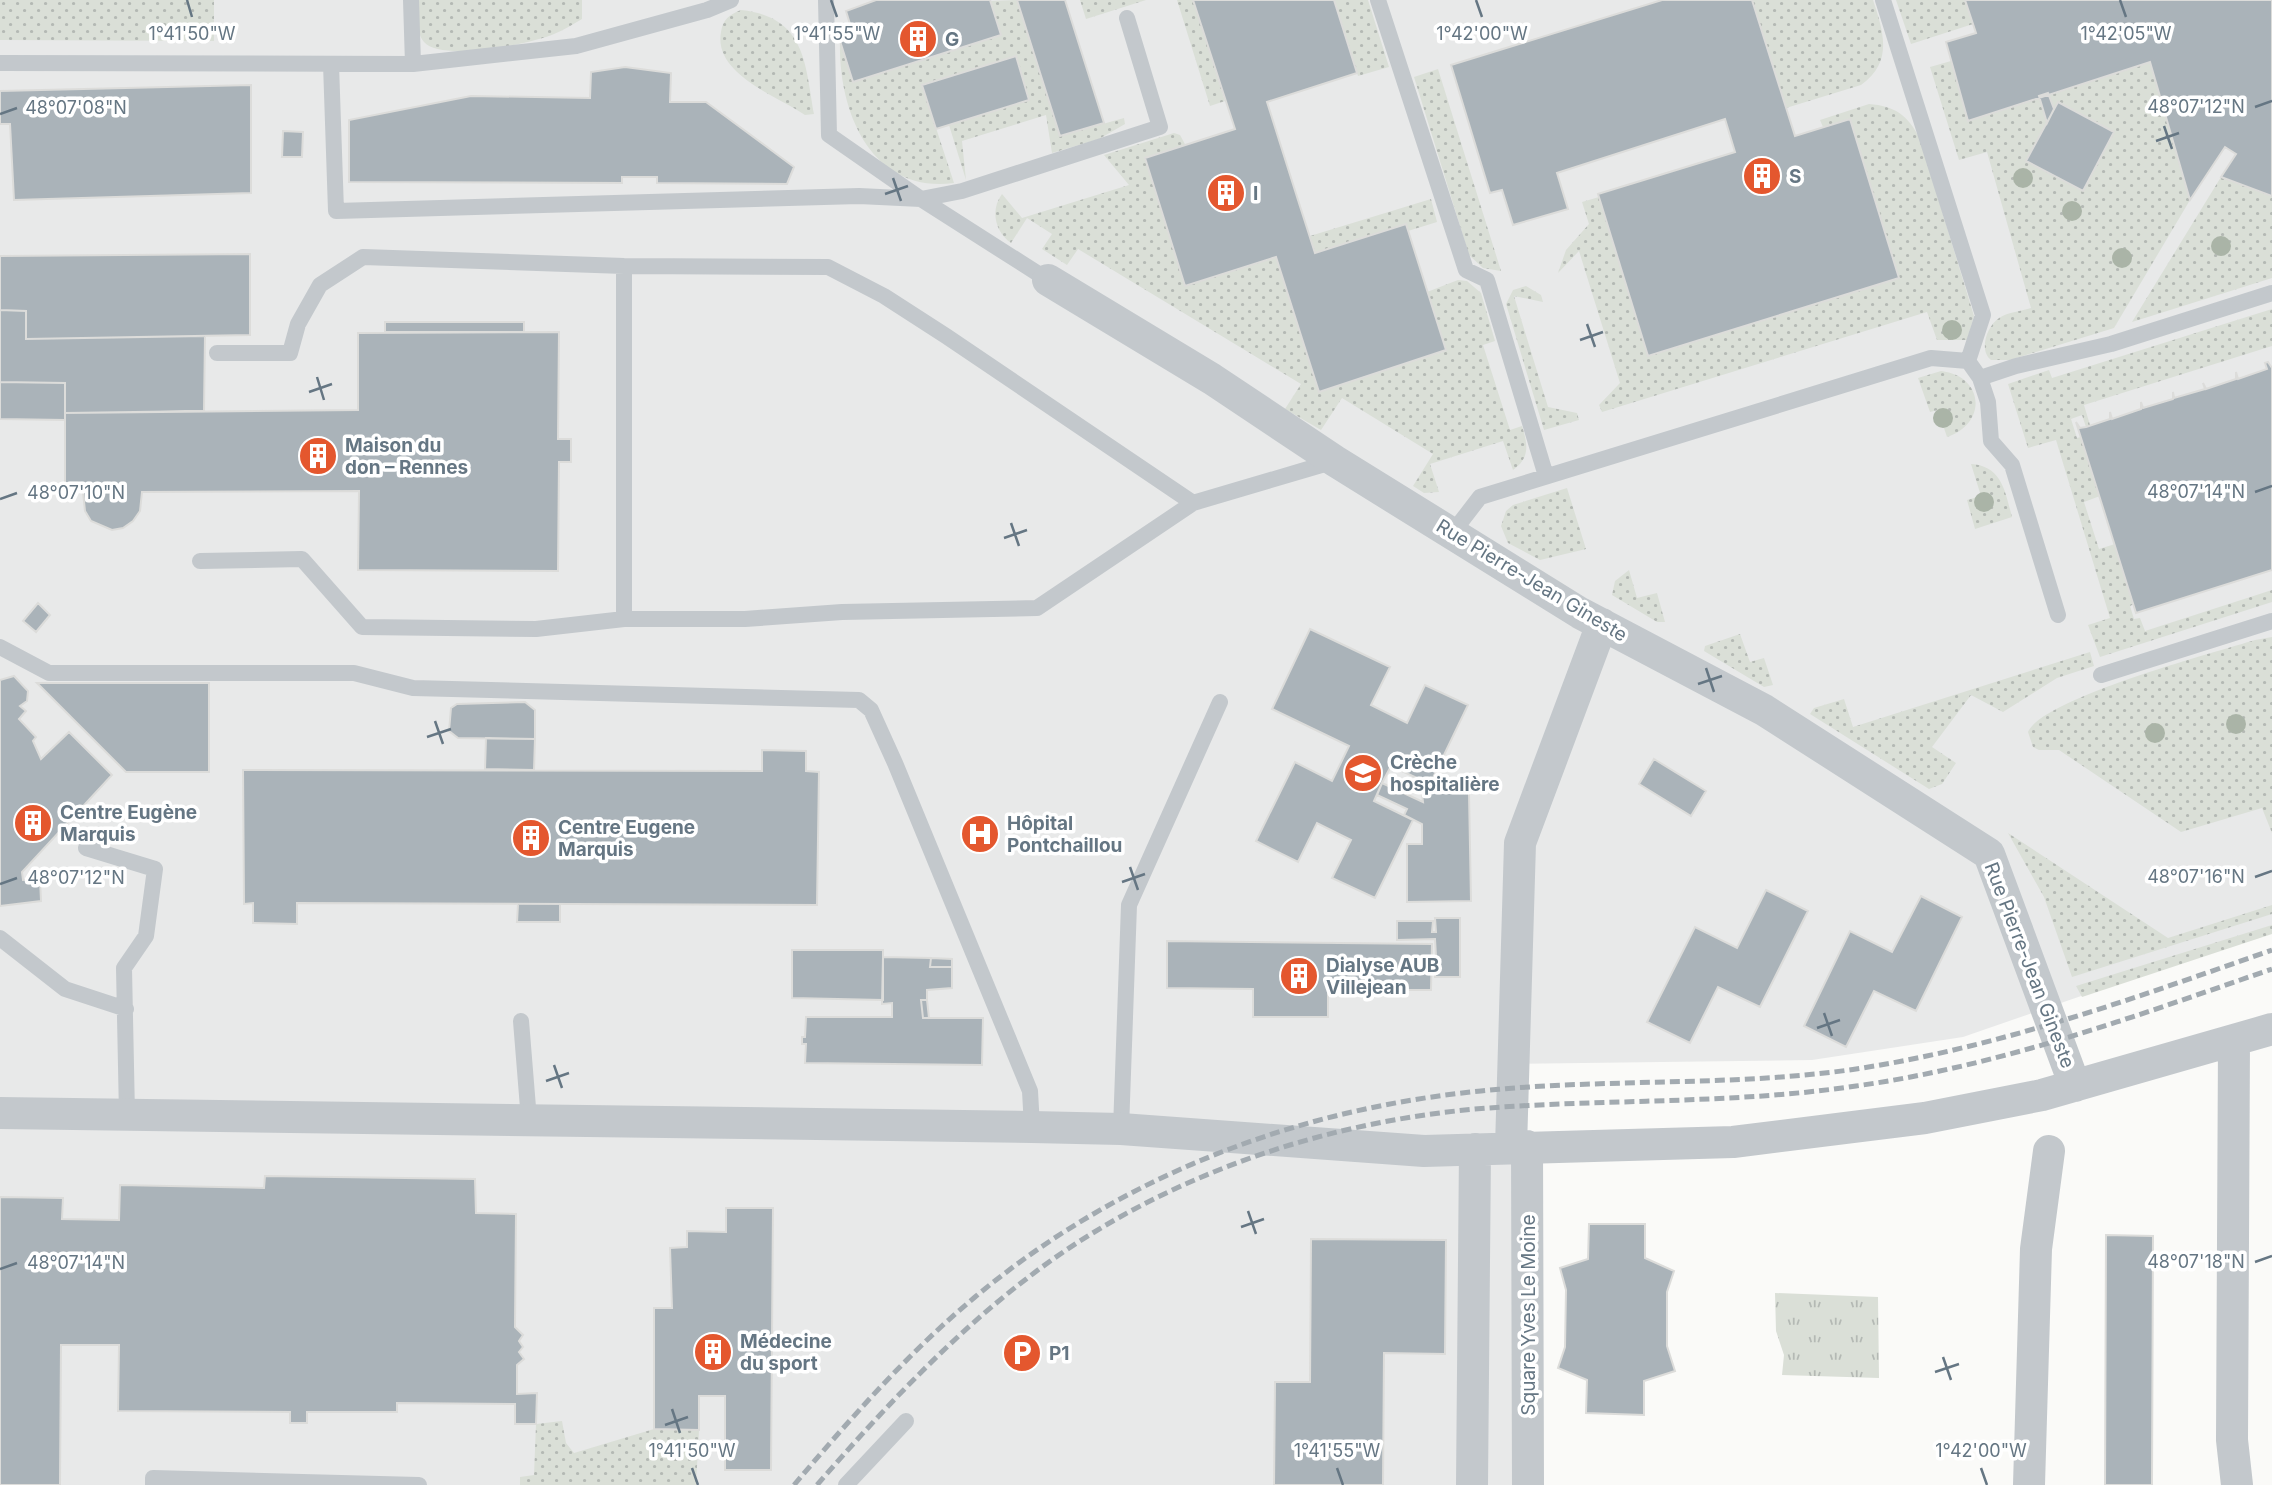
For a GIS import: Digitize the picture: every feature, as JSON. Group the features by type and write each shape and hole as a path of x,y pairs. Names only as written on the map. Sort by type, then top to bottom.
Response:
{"street":[{"name":"Rue Pierre-Jean Gineste","path":"1048,280 1212,379 1335,461 1602,624 1764,710 1989,855 2075,1086"},
{"name":"Square Yves Le Moine","path":"1528,1485 1519,1147 1520,843 1602,624"},
{"path":"0,1113 1121,1129 1424,1151 1733,1142 1925,1118 2075,1086 2272,1030"},
{"path":"2234,1042 2232,1440 2237,1485"},
{"path":"1472,1485 1475,1149"},
{"path":"2029,1485 2036,1249 2049,1151"}],"lane":[{"path":"411,0 414,64"},
{"path":"0,63 414,64 576,46 707,10 731,0"},
{"path":"826,0 829,135 921,199 1048,280"},
{"path":"1378,0 1466,270 1487,280 1546,475"},
{"path":"1883,0 1983,315 1968,361"},
{"path":"331,64 336,211 859,196 921,199 962,191 1160,127 1127,18"},
{"path":"217,353 290,353 298,324 320,285 363,257 624,265 828,267 884,296 946,335 1193,503"},
{"path":"624,265 624,619"},
{"path":"1980,378 2016,366 2111,344 2272,293"},
{"path":"1453,532 1480,497 1546,475 1931,358 1968,361"},
{"path":"1968,361 1980,378 1988,401 1990,441 2012,465 2058,615"},
{"path":"200,561 302,559 362,627 536,629 624,619 746,619 842,612 1037,608 1193,503 1335,461"},
{"path":"2101,675 2272,621"},
{"path":"0,647 49,673 354,673 413,688 859,700 871,710 886,744 1030,1091 1032,1127"},
{"path":"1121,1129 1129,905 1220,702"},
{"path":"86,848 155,869 146,936 124,968 127,1115"},
{"path":"0,938 65,989 126,1009"},
{"path":"522,1021 529,1120"},
{"path":"846,1485 906,1421"},
{"path":"153,1485 153,1478 419,1485"}],"shaded area":[{"name":"Hôpital Pontchaillou","path":"0,0 2272,0 2272,930 1963,1037 1812,1060 1514,1064 1521,1485 0,1485"}],"green space":[{"path":"0,0 214,0 214,41 0,40"},
{"path":"418,0 582,0 582,19 543,38 487,49 448,51 434,48 421,38"},
{"path":"1017,0 1060,136 1124,118 1125,124 1099,139 1052,153 1046,115 962,141 966,180 949,125 1029,100 1015,56 922,85 954,183 925,183 901,175 881,161 865,142 853,120 845,94 840,41 854,82 1001,35 990,1"},
{"path":"1080,0 1146,0 1086,19"},
{"path":"1177,0 1193,0 1225,101 1210,106"},
{"path":"1334,0 1368,0 1389,67 1358,76"},
{"path":"1752,0 1873,0 1883,46 1878,67 1861,85 1786,108"},
{"path":"1896,0 1965,0 1973,24 1911,44"},
{"path":"741,10 762,14 790,32 804,60 814,114 805,115 764,91 737,72 727,60 721,47 723,24 727,18"},
{"path":"1951,61 1968,121 2039,96 2047,123 2027,161 2083,190 2114,132 2058,102 2054,109 2048,93 2150,62 2190,200 2114,328 2010,360 1991,360 1987,356 1986,339 1994,322 2007,314 2031,308 1987,152 1959,160 1930,67"},
{"path":"1438,69 1501,271 1483,268 1469,255 1414,77"},
{"path":"1869,104 1900,113 1920,139 1974,316 1967,340 1937,340 1927,312 1602,412 1599,405 1620,383 1579,251 1558,273 1566,250 1589,224 1582,202 1599,197 1649,356 1898,279 1849,119 1823,127 1820,120"},
{"path":"1174,133 1180,135 1186,146 1145,159 1185,285 1276,257 1319,391 1446,351 1427,292 1458,280 1467,281 1481,293 1495,341 1483,345 1510,430 1522,426 1524,433 1526,451 1519,465 1513,470 1503,441 1430,464 1439,492 1424,493 1413,486 1433,454 1342,398 1321,430 1285,409 1301,384 1078,249 1067,265 1042,249 1052,234 1027,218 1011,243 1001,233 995,214 1002,194 1022,218 1129,185 1104,155"},
{"path":"2221,177 2272,196 2272,278 2132,322"},
{"path":"1431,199 1437,222 1408,231 1405,224 1315,253 1310,236"},
{"path":"1526,286 1541,295 1543,302 1514,296 1548,407 1577,413 1579,420 1544,430 1506,304 1513,290"},
{"path":"2272,309 2272,346 2084,405 2090,425 2086,427 2082,415 2071,419 2077,438 2081,437 2100,496 2084,502 2099,549 2115,544 2134,604 2130,606 2134,619 2140,618 2145,631 2272,590 2272,602 2100,657 2088,625 2110,618 2056,440 2028,448 2008,384 2049,370 2052,378"},
{"path":"1941,371 1966,381 1973,390 1976,401 1969,421 1947,437 1938,410 1930,412 1918,378"},
{"path":"1971,464 1990,469 1996,475 2004,489 2012,517 1975,529 1967,500 1981,496"},
{"path":"1567,488 1586,549 1540,560 1508,543 1501,526 1506,511 1513,505"},
{"path":"1629,570 1637,598 1657,593 1665,622 1657,622 1612,595 1615,581"},
{"path":"1740,634 1750,662 1764,658 1773,685 1764,687 1704,651 1705,646"},
{"path":"2272,637 2272,833 2262,808 2181,832 2059,750 2039,750 2033,747 2028,732 2040,719 2064,705 2131,678"},
{"path":"2090,652 2094,666 2057,678 2003,712 1971,695 1932,747 1956,763 1942,784 1929,789 1810,714 1814,708 1844,699 1853,727"},
{"path":"2008,833 2168,938 2272,905 2272,914 2072,977 2044,897"},
{"path":"2272,925 2272,934 2082,997 2076,986"},
{"path":"1775,1293 1878,1297 1879,1378 1782,1375 1784,1355 1776,1331"},
{"path":"562,1421 566,1443 574,1453 654,1429 699,1430 696,1485 520,1485 520,1477 534,1475 536,1424"}],"building":[{"name":"G","path":"876,0 990,0 1001,35 853,82 840,41 854,37 846,11"},
{"path":"1017,0 1065,0 1104,123 1060,136"},
{"name":"I","path":"1193,0 1334,0 1357,73 1267,102 1298,200 1315,253 1406,224 1446,350 1319,392 1276,257 1185,286 1145,158 1235,129"},
{"name":"S","path":"1662,0 1752,0 1795,136 1850,119 1899,278 1648,356 1598,194 1735,152 1725,119 1557,173 1568,209 1513,225 1502,190 1490,193 1451,65"},
{"path":"1965,0 2272,0 2272,196 2221,177 2236,154 2225,147 2190,200 2150,62 1968,121 1946,42 1976,33"},
{"name":"G","path":"1016,56 1029,100 936,129 922,85"},
{"path":"625,67 671,73 670,102 706,102 794,167 787,184 657,183 657,177 622,177 622,183 349,182 349,120 471,96 590,98 591,72"},
{"path":"251,85 251,193 14,200 10,124 0,124 0,91"},
{"path":"2048,93 2054,109 2047,123 2039,96"},
{"path":"2058,102 2114,132 2083,191 2026,161"},
{"path":"283,131 303,132 302,157 282,157"},
{"path":"250,254 250,335 26,339 26,311 0,310 0,256"},
{"path":"0,310 26,311 26,339 205,336 204,411 65,413 65,383 0,382"},
{"path":"385,322 524,322 524,332 385,332"},
{"name":"Maison du don – Rennes","path":"559,332 558,439 571,439 571,462 559,462 558,571 358,570 359,491 142,492 140,511 133,521 123,528 112,530 91,521 85,511 83,492 65,492 65,413 358,410 358,333"},
{"path":"2268,362 2272,368 2272,570 2136,613 2076,422 2080,428 2086,427 2110,419 2110,412 2112,419 2141,409 2141,402 2143,408 2173,399 2173,392 2174,398 2205,389 2203,383 2206,389 2236,379 2236,372 2238,379 2267,369 2265,363"},
{"path":"0,382 65,383 65,420 0,419"},
{"path":"38,603 50,615 36,632 23,621"},
{"path":"1310,629 1390,667 1371,705 1407,723 1425,685 1468,705 1430,784 1391,766 1382,783 1374,801 1413,820 1375,898 1332,878 1351,840 1317,823 1298,862 1256,841 1295,762 1332,781 1349,746 1272,709"},
{"name":"Centre Eugène Marquis","path":"14,676 28,691 27,701 20,706 26,711 19,719 36,737 33,741 41,759 69,732 112,775 22,872 23,880 40,879 41,901 0,906 0,680"},
{"path":"37,683 209,683 209,772 126,772"},
{"path":"525,702 535,710 535,739 458,738 449,731 451,708 457,704"},
{"path":"486,738 535,739 534,770 485,769"},
{"name":"Centre Eugene Marquis","path":"762,750 806,751 806,771 819,772 817,905 297,903 297,924 253,923 253,903 244,904 243,770 762,771"},
{"path":"1654,759 1706,791 1691,816 1639,784"},
{"path":"1382,783 1423,802 1422,793 1469,793 1471,901 1407,902 1407,844 1422,844 1422,824 1404,815 1407,809 1377,795"},
{"path":"1766,890 1808,911 1760,1007 1718,987 1690,1043 1647,1022 1695,927 1737,948"},
{"path":"1921,896 1962,917 1916,1011 1874,991 1846,1047 1804,1026 1850,931 1892,952"},
{"path":"518,904 560,904 560,922 517,922"},
{"path":"1435,918 1460,918 1460,977 1435,977 1432,956 1436,956 1435,939 1397,940 1397,921 1433,921 1432,932 1436,932"},
{"name":"Dialyse AUB Villejean","path":"1167,941 1432,944 1431,990 1328,990 1328,1017 1253,1017 1253,989 1167,988"},
{"path":"792,950 883,950 883,1000 792,998"},
{"path":"883,957 931,958 930,967 952,967 952,988 927,990 927,1000 921,1000 923,1018 983,1018 982,1065 805,1063 806,1044 802,1044 802,1037 805,1037 806,1017 892,1017 892,1003 882,1004"},
{"path":"931,958 952,959 952,967 930,967"},
{"path":"921,1000 927,1000 929,1018 923,1018"},
{"path":"265,1176 475,1179 476,1213 516,1214 515,1327 523,1335 519,1341 523,1347 519,1352 524,1359 517,1365 517,1394 537,1393 536,1424 515,1424 515,1404 397,1403 397,1412 307,1412 307,1423 290,1423 290,1412 118,1411 119,1345 61,1345 60,1485 0,1485 0,1197 63,1198 62,1219 119,1220 120,1185 264,1188"},
{"name":"Médecine du sport","path":"726,1208 773,1208 771,1470 725,1470 725,1396 699,1396 699,1430 654,1429 654,1308 672,1308 670,1248 687,1247 687,1231 726,1232"},
{"path":"1589,1224 1645,1224 1645,1258 1674,1271 1667,1292 1667,1346 1675,1371 1644,1381 1644,1415 1586,1413 1587,1380 1558,1368 1565,1347 1566,1290 1560,1268 1588,1259"},
{"path":"2106,1235 2153,1236 2152,1485 2105,1485"},
{"path":"1311,1239 1446,1240 1445,1354 1384,1353 1383,1485 1274,1485 1275,1382 1310,1382"}],"railway":[{"path":"794,1485 903,1364 950,1318 1030,1254 1149,1184 1212,1156 1277,1132 1412,1100 1481,1091 1810,1075 1910,1060 2067,1019 2272,950"},
{"path":"817,1485 920,1373 975,1321 1034,1273 1084,1238 1137,1208 1250,1158 1368,1125 1428,1115 1534,1105 1765,1096 1910,1077 1963,1066 2067,1038 2272,969"}],"place":[{"name":"G","path":"918,39"},
{"name":"S","path":"1762,176"},
{"name":"I","path":"1226,193"},
{"name":"Maison du don – Rennes","path":"318,456"},
{"name":"Crèche hospitalière","path":"1363,773"},
{"name":"Centre Eugène Marquis","path":"33,823"},
{"name":"Hôpital Pontchaillou","path":"980,834"},
{"name":"Centre Eugene Marquis","path":"531,838"},
{"name":"Dialyse AUB Villejean","path":"1299,976"},
{"name":"Médecine du sport","path":"713,1352"},
{"name":"P1","path":"1022,1353"}]}
